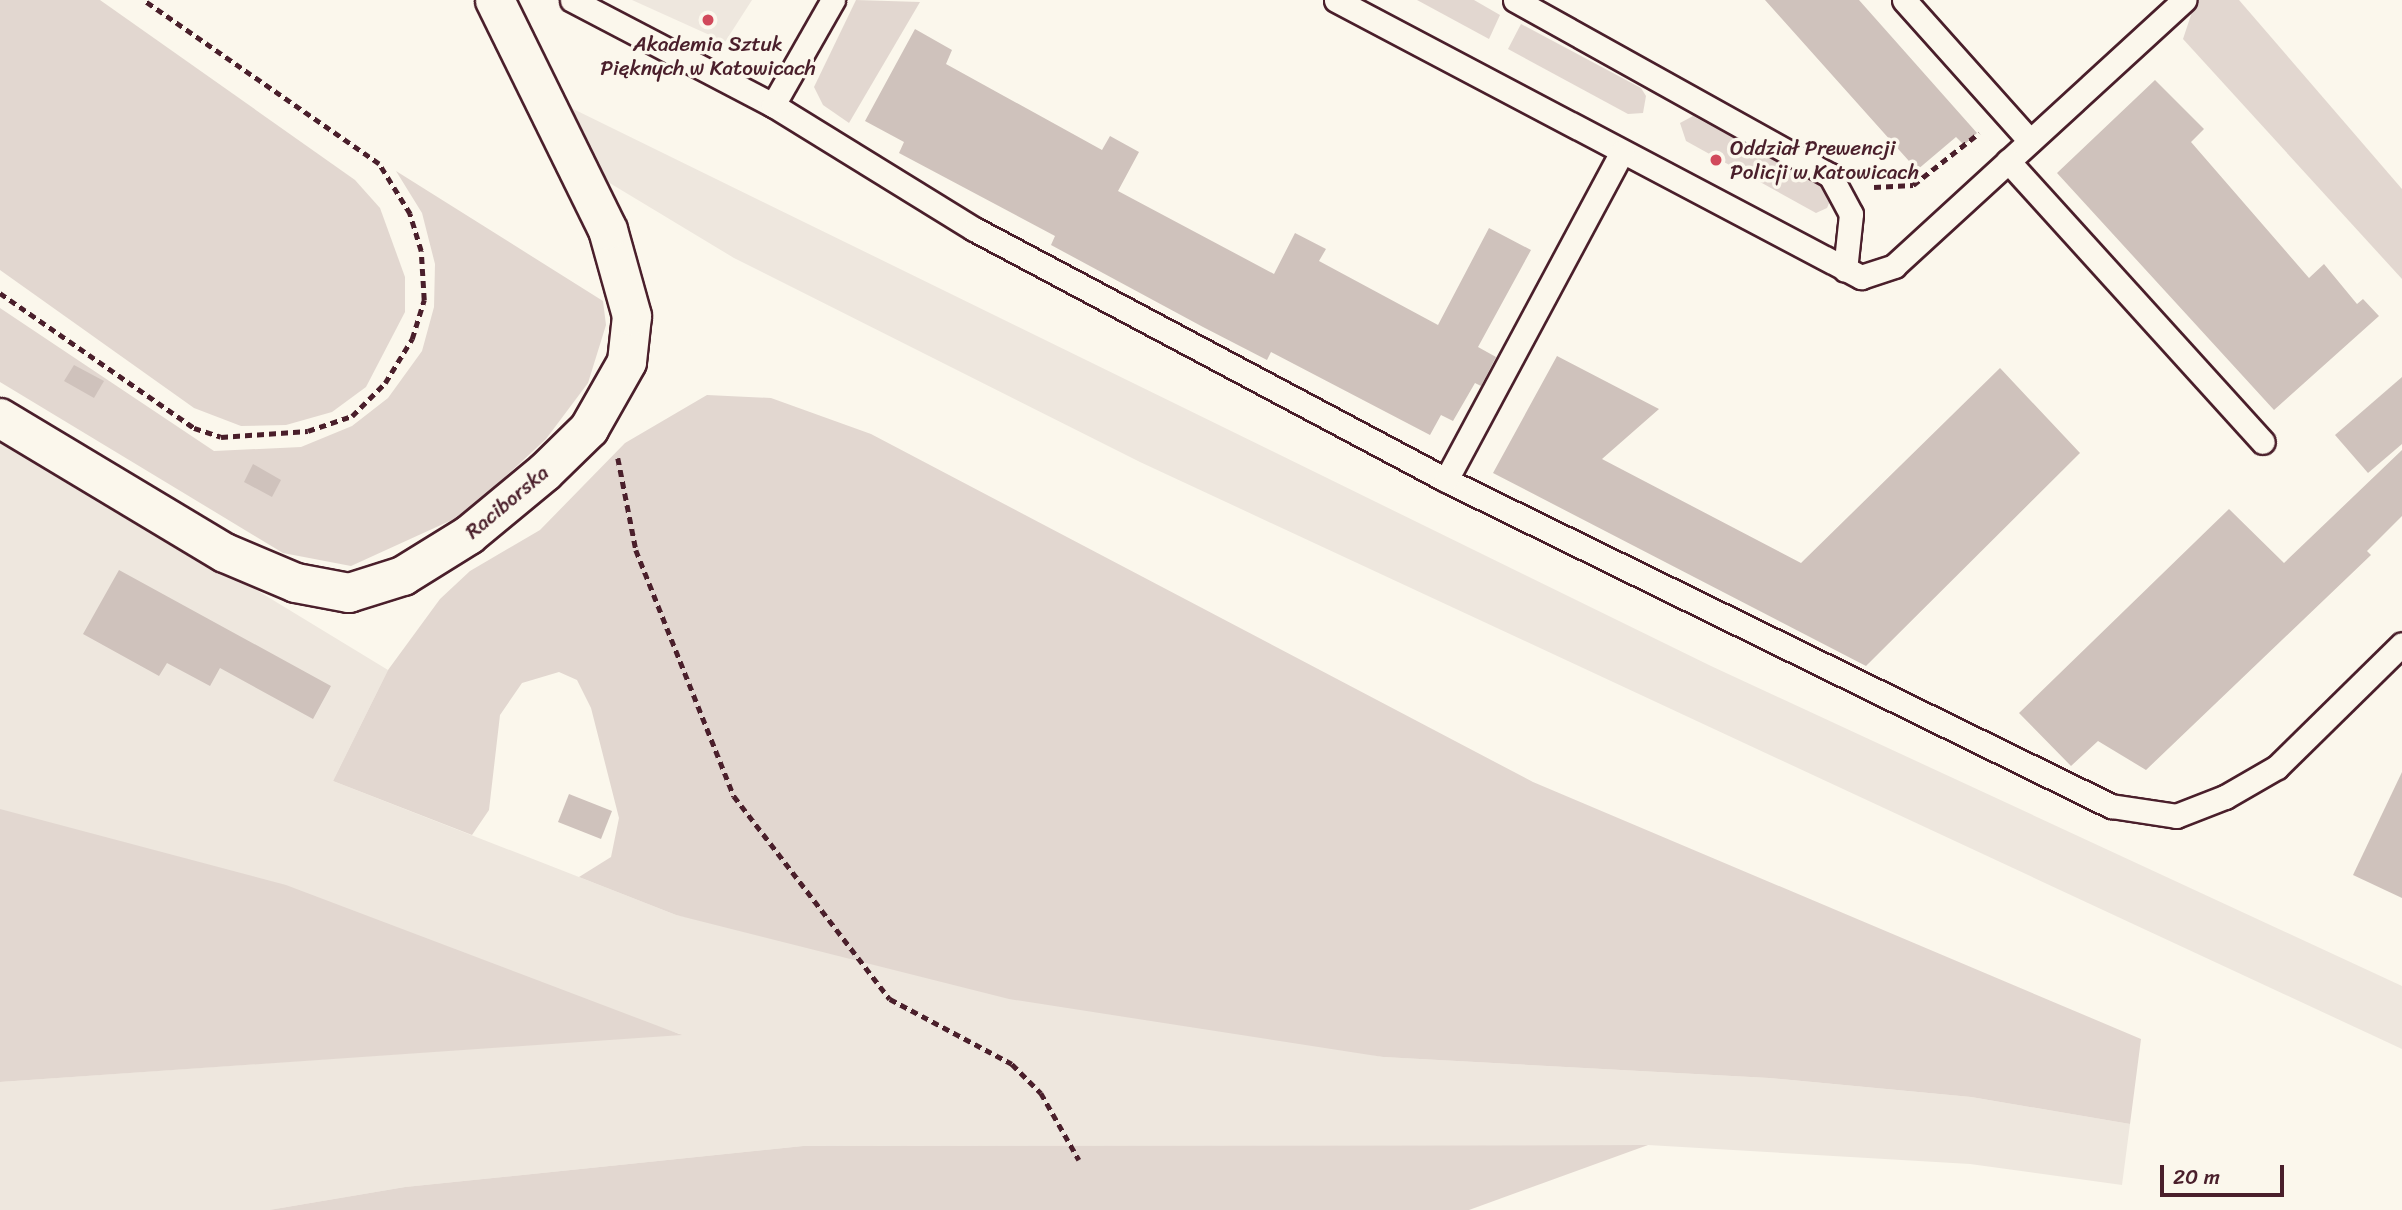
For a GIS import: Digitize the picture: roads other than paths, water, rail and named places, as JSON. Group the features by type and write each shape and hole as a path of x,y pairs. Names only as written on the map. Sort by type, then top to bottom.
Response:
{"street":[{"name":"Raciborska","path":"0,418 225,553 296,583 349,593 403,576 469,535 589,429 627,362 632,316 608,230 495,0"}],"lane":[{"path":"572,0 774,105 974,229 1446,480 2111,806 2153,814 2197,811 2277,767 2402,644"},
{"path":"774,105 833,0"},
{"path":"1336,0 1845,270 1879,276 1894,266 2184,0"},
{"path":"1514,0 1830,175 1851,214 1845,270"},
{"path":"1904,0 2030,141"},
{"path":"1446,480 1622,152"},
{"path":"2008,161 2263,442"}],"place":[{"name":"Akademia Sztuk Pięknych w Katowicach","path":"708,20"},
{"name":"Oddział Prewencji Policji w Katowicach","path":"1716,160"}]}
